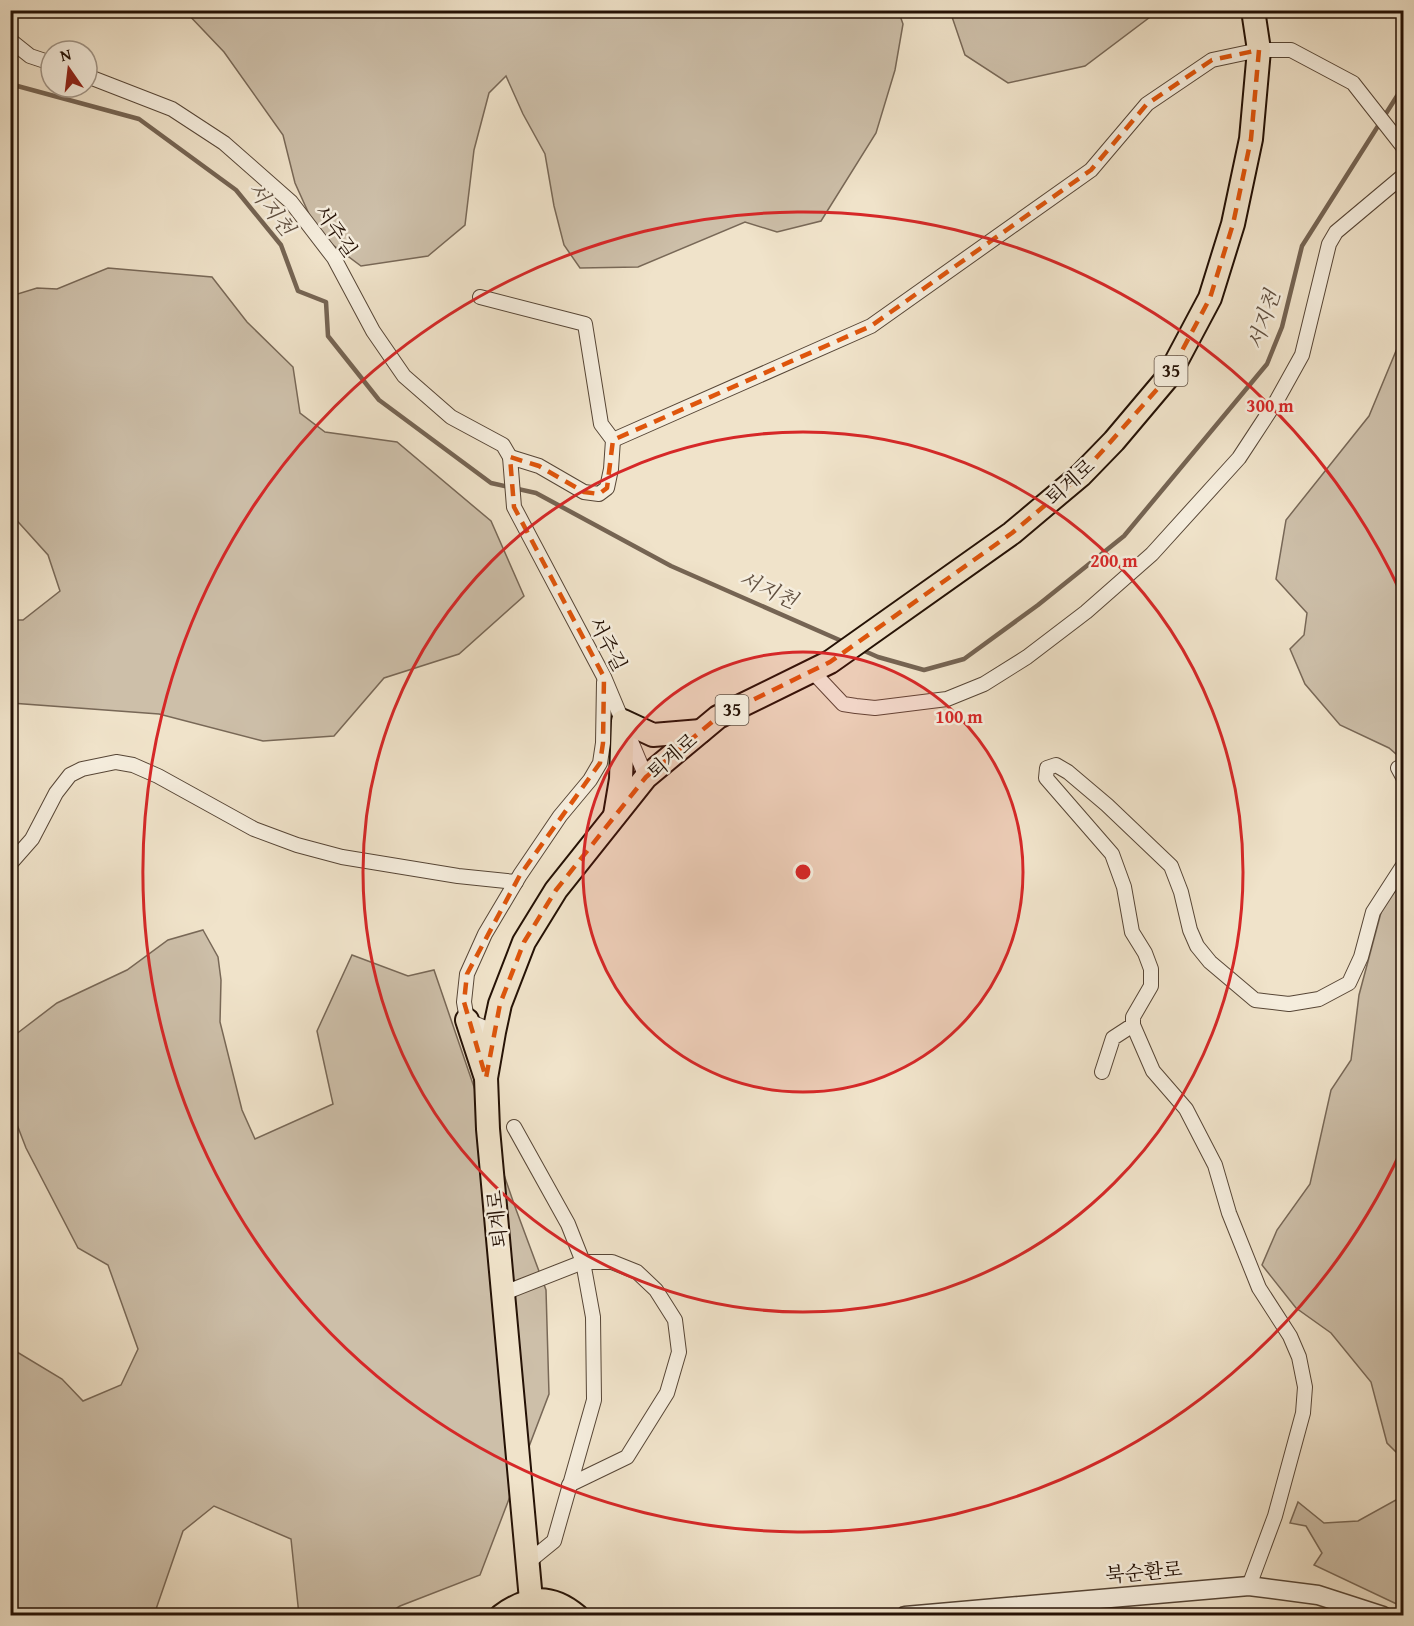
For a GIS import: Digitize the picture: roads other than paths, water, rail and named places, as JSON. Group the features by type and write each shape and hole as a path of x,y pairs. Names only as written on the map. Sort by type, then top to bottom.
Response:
{"main road":[{"name":"퇴계로","path":"531,1600 488,1129 486,1078 500,1004 524,942 555,890 645,777 718,717 821,667 892,620 1012,533 1080,475 1114,441 1168,377 1210,298 1233,224 1251,139 1259,50 1254,10"},
{"path":"615,816 621,779 623,721 653,735 701,731"},
{"path":"467,1020 486,1078"},
{"path":"501,1616 514,1606 531,1600 549,1600 566,1606 577,1616"}],"street":[{"path":"10,40 30,56 39,59"},
{"path":"612,440 872,326 1091,170 1147,104 1212,60 1259,50 1291,50 1353,83 1404,148"},
{"name":"서주길","path":"99,81 172,109 224,143 291,202 334,258 373,331 404,376 451,417 503,445 510,460 514,507 604,677 645,777"},
{"path":"821,667 843,704 875,708 947,699 993,679 1027,657 1086,612 1152,554 1239,458 1302,355 1329,244 1336,232 1404,175"},
{"path":"480,297 585,324 600,424 612,440 611,469 607,488 599,494 584,492 539,466 510,460"},
{"path":"494,1032 467,1020 464,1002 467,974 485,934 516,882 560,816 590,780 600,763 603,742 604,677"},
{"path":"10,864 32,839 56,793 70,775 82,768 116,762 133,765 158,776 254,829 297,845 342,857 458,876 516,882"},
{"path":"1249,1586 1275,1516 1303,1413 1305,1387 1299,1357 1290,1336 1258,1288 1229,1213 1215,1165 1202,1138 1186,1109 1153,1071 1133,1025 1133,1017 1150,986 1150,969 1145,953 1132,932 1124,887 1112,854 1046,778 1047,768 1056,765 1068,772 1107,805 1171,866 1197,946 1210,962 1255,1000 1289,1004 1318,999 1349,983 1361,957 1373,912 1404,864"},
{"path":"1102,1072 1113,1038 1133,1025"},
{"path":"514,1127 568,1224 584,1262 593,1317 594,1400 554,1541 527,1563"},
{"path":"504,1293 584,1262 612,1262 637,1272 656,1290 675,1320 679,1352 667,1393 627,1457 570,1485"},
{"name":"북순환로","path":"905,1616 1249,1586 1318,1595 1383,1616"}],"waterway":[{"name":"서지천","path":"10,84 139,119 236,190 281,245 298,291 326,302 328,336 379,400 491,483 536,493 671,566 844,642"},
{"name":"서지천","path":"860,649 878,657 924,670 964,659 1038,605 1124,536 1267,364 1282,327 1302,246 1404,85"}]}
